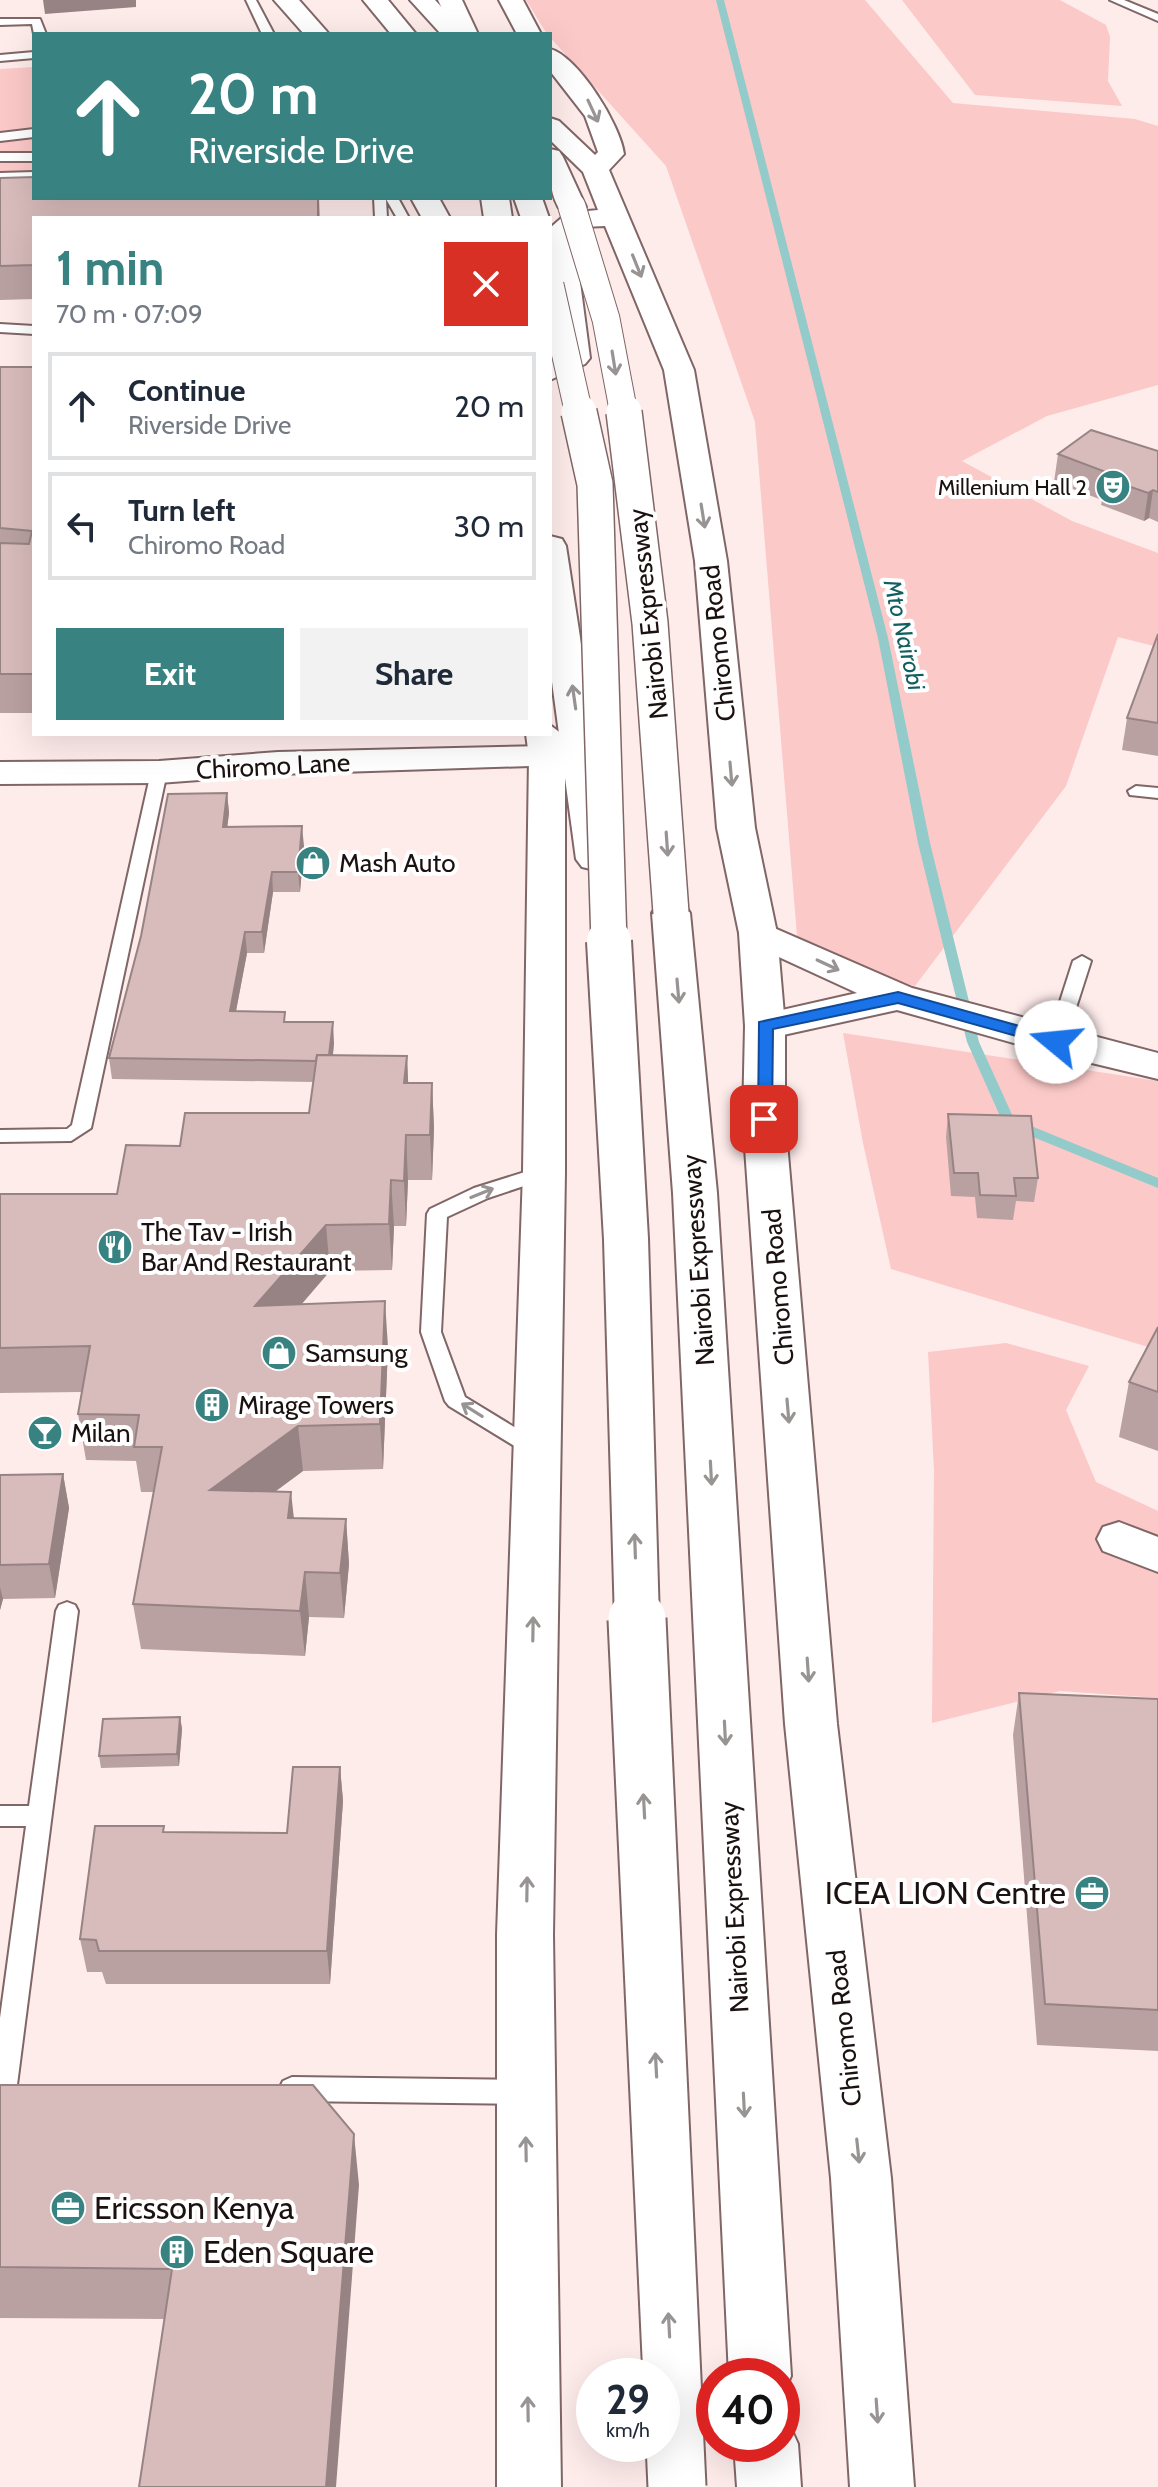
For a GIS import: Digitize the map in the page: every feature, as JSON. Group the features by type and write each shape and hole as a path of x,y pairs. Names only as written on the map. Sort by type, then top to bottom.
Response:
{"main road":[{"path":"286,0 315,32"},
{"path":"375,0 402,32"},
{"path":"422,0 453,32"},
{"path":"450,0 465,32"},
{"path":"511,0 528,32"},
{"path":"552,58 586,96 612,144 611,154 572,163"},
{"name":"Chiromo Road","path":"552,129 572,163 616,217 679,370 711,561 736,828 758,933 765,1026 764,1119 811,1724 861,2178 882,2487"},
{"name":"Nairobi Expressway","path":"572,163 572,207 609,333 635,490 656,683 696,1209 759,2358"},
{"path":"552,370 575,358 560,234 577,219 616,217"},
{"name":"Nairobi Expressway","path":"552,294 595,484 610,969 626,1239 640,1716 677,2487"},
{"path":"552,560 610,969"},
{"path":"529,2487 525,1935 544,1172 545,746"},
{"name":"Chiromo Lane","path":"0,773 159,772 545,746"},
{"path":"758,933 909,1001 1056,1042 1158,1066"},
{"path":"765,1026 909,1001"},
{"path":"767,2462 769,2487"}],"lane":[{"path":"251,0 267,32"},
{"path":"1115,0 1158,18"},
{"path":"0,22 36,21 39,32"},
{"path":"0,58 32,55"},
{"path":"0,137 32,125"},
{"path":"15,133 32,133"},
{"path":"0,157 32,157"},
{"path":"0,177 32,176"},
{"path":"0,328 32,330"},
{"path":"0,1136 71,1135 81,1128 159,772"},
{"path":"1136,791 1158,793"},
{"path":"1056,1042 1082,961"},
{"path":"538,1452 456,1401 431,1332 437,1214 481,1193 544,1172"},
{"path":"35,2086 2,2086 67,1611"},
{"path":"0,1816 38,1816"},
{"path":"273,2089 526,2092"}],"shaded area":[{"path":"526,0 865,0 953,103 1135,119 1158,126 1158,385 1047,416 962,461 1072,521 1158,553 1158,647 1118,637 1066,786 915,986 799,960 755,422 666,166 552,40 552,32 546,32"},
{"path":"902,0 1060,0 1106,25 1110,37 1108,81 1122,106 975,95"},
{"path":"32,67 32,171 0,172 0,69"},
{"path":"843,1033 1158,1081 1158,1350 891,1269"},
{"path":"1006,1343 1089,1366 1066,1410 1096,1482 1158,1511 1158,1698 1060,1691 932,1723 934,1470 928,1352"}],"building":[{"path":"32,177 32,200 318,200 318,216 32,216 32,265 0,266 0,178"},
{"path":"0,367 32,367 32,531 0,528"},
{"path":"1091,430 1158,451 1158,492 1153,490 1148,493 1105,478 1111,474 1058,454"},
{"path":"32,531 32,674 0,674 0,543 29,544"},
{"path":"1158,634 1158,723 1127,718"},
{"path":"227,793 223,827 302,826 298,872 272,872 262,932 245,932 230,1011 285,1012 284,1022 333,1022 329,1055 317,1055 316,1061 109,1058 141,936 168,794"},
{"path":"317,1055 407,1056 404,1083 432,1083 430,1135 406,1135 404,1181 391,1180 389,1224 326,1225 255,1306 385,1301 380,1424 298,1426 210,1490 291,1492 288,1518 346,1519 340,1573 305,1572 300,1611 133,1604 162,1447 134,1447 139,1415 78,1414 90,1346 0,1348 0,1194 117,1194 126,1145 180,1146 185,1113 309,1113"},
{"path":"948,1114 1031,1116 1038,1178 1014,1178 1016,1196 980,1195 978,1173 954,1173"},
{"path":"1158,1327 1158,1392 1129,1382"},
{"path":"63,1474 49,1564 0,1565 0,1475"},
{"name":"ICEA LION Centre","path":"1019,1693 1158,1699 1158,2010 1045,2004"},
{"path":"180,1717 177,1754 99,1756 103,1719"},
{"path":"293,1767 340,1767 327,1951 99,1951 96,1940 80,1939 95,1826 164,1826 163,1832 287,1833"},
{"name":"Eden Square","path":"0,2085 313,2085 354,2134 326,2487 139,2487 172,2269 0,2267"}],"waterway":[{"name":"Mto Nairobi","path":"720,0 883,638 924,843 973,1042 1009,1122 1158,1183"}],"place":[{"name":"Millenium Hall 2","path":"1113,487"},
{"name":"Mash Auto","path":"313,863"},
{"name":"The Tav - Irish Bar And Restaurant","path":"115,1247"},
{"name":"Samsung","path":"279,1353"},
{"name":"Mirage Towers","path":"212,1405"},
{"name":"Milan","path":"45,1433"},
{"name":"ICEA LION Centre","path":"1092,1893"},
{"name":"Ericsson Kenya","path":"68,2208"},
{"name":"Eden Square","path":"177,2252"}],"route":[{"path":"764,1119 765,1026 898,997 1056,1042"}]}
